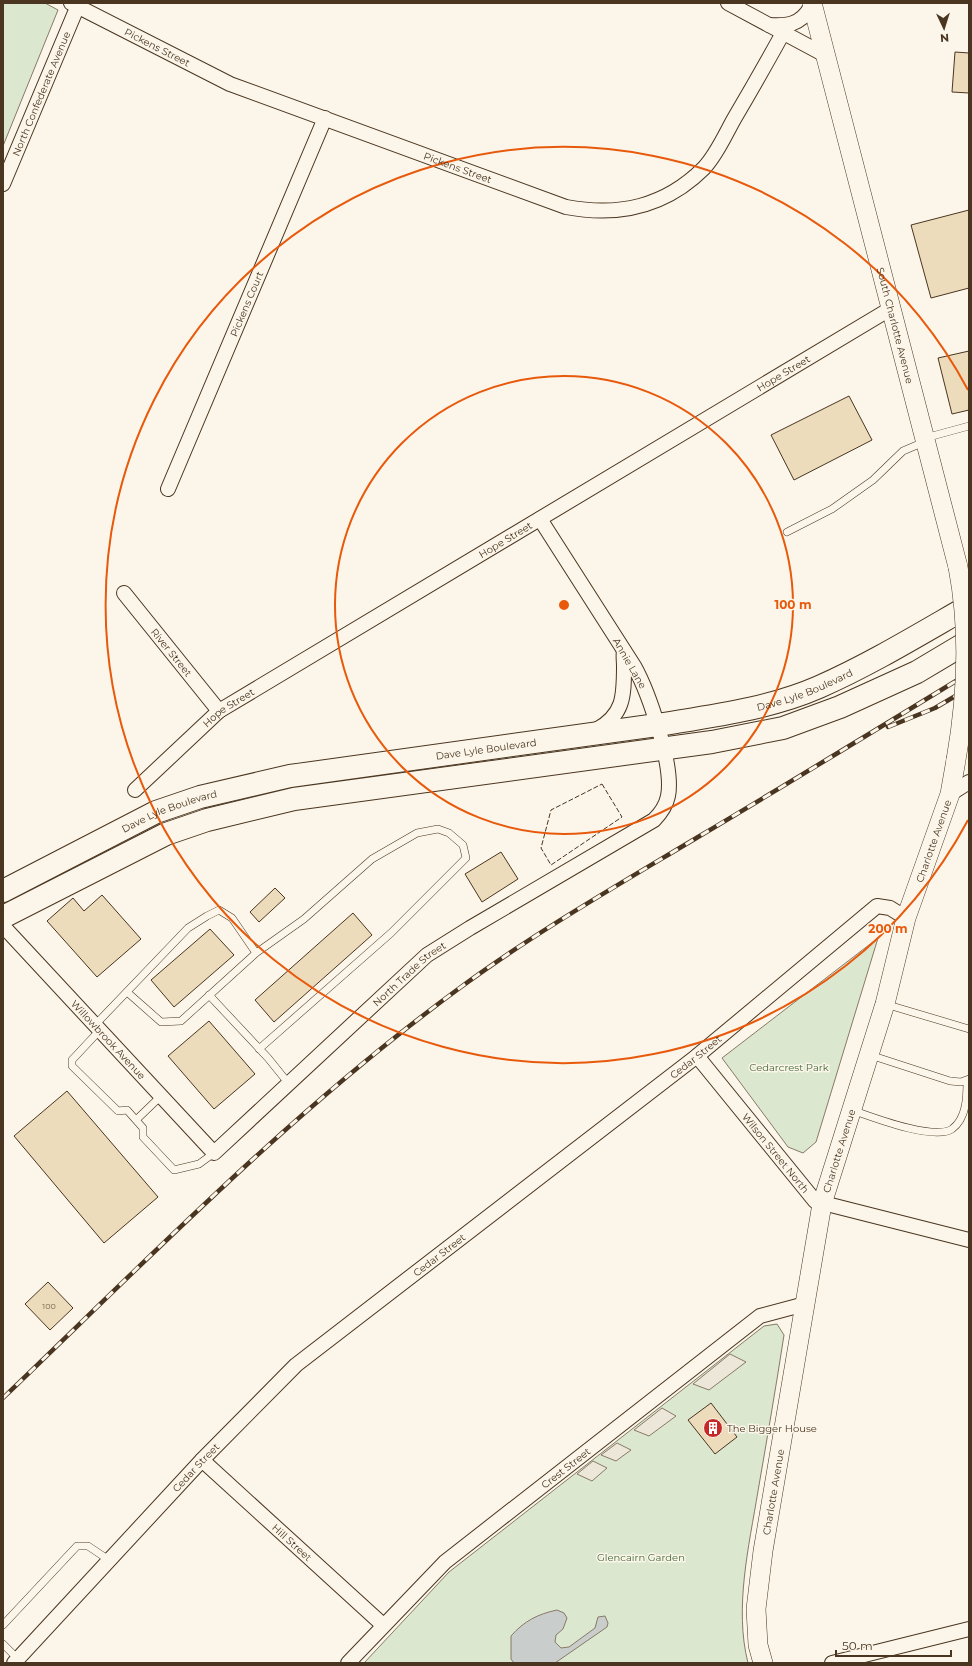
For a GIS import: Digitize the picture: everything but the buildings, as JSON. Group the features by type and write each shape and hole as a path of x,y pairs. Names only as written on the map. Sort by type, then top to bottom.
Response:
{"main road":[{"name":"Dave Lyle Boulevard","path":"3,891 156,812 200,797 290,776 657,725 718,715 760,705 819,687 899,646 969,606"},
{"name":"Dave Lyle Boulevard","path":"3,917 166,834 207,820 294,799 748,735 814,718 917,672 967,645"}],"street":[{"path":"728,3 825,55"},
{"name":"Pickens Street","path":"76,4 230,84 566,207 602,212 621,211 642,206 666,196 704,167 722,141 782,33"},
{"name":"North Confederate Avenue","path":"3,184 76,4"},
{"path":"768,25 794,24 801,21 812,6"},
{"name":"South Charlotte Avenue","path":"812,6 958,567 964,600 967,645"},
{"name":"Pickens Court","path":"168,489 325,118"},
{"name":"Hope Street","path":"135,790 219,710 890,309"},
{"name":"Annie Lane","path":"540,519 624,651 645,688 657,725 668,777 668,798 661,812 654,820 632,832"},
{"name":"River Street","path":"124,593 219,710"},
{"name":"Charlotte Avenue","path":"763,1663 758,1645 756,1609 763,1551 822,1204 885,1004 906,918 950,794 963,723 967,645"},
{"path":"589,734 607,724 620,708 624,679 624,651"},
{"path":"950,794 969,782"},
{"name":"North Trade Street","path":"214,1153 427,955 632,832"},
{"name":"Cedar Street","path":"16,1661 202,1460 296,1365 697,1056 877,906 890,908 906,918"},
{"name":"Willowbrook Avenue","path":"3,926 214,1153"},
{"name":"Wilson Street North","path":"697,1056 815,1201 969,1240"},
{"name":"Crest Street","path":"348,1663 445,1562 760,1316 805,1304"},
{"name":"Hill Street","path":"202,1460 383,1625"},
{"path":"832,1663 969,1629"}],"lane":[{"path":"787,532 832,509 873,480 904,451 924,440 969,426"},
{"path":"127,992 161,1022 181,1021 256,953 304,919 372,859 417,832 438,829 448,833 463,845 466,858 454,871 391,933 259,1049"},
{"path":"214,1153 199,1164 174,1170 143,1137 143,1128 127,1110 118,1111 72,1066 72,1060 127,992 188,928 207,916 219,910 232,918 256,953"},
{"path":"209,995 259,1049 288,1084"},
{"path":"885,1004 969,1029"},
{"path":"851,1110 919,1130 946,1131 957,1124 963,1113 967,1100 968,1080 961,1082 950,1081 869,1055"},
{"path":"136,1120 161,1096"},
{"path":"3,1625 77,1546 88,1546 109,1560"},
{"path":"3,1644 16,1661"}],"green space":[{"path":"3,3 45,3 58,10 3,146"},
{"name":"Cedarcrest Park","path":"878,938 816,1142 803,1153 788,1147 722,1058"},
{"name":"Glencairn Garden","path":"777,1324 784,1335 744,1577 742,1621 748,1663 364,1663 449,1572 764,1326"}],"shaded area":[{"path":"730,1354 746,1362 709,1390 693,1384"},
{"path":"662,1408 676,1416 649,1436 634,1430"},
{"path":"617,1443 631,1450 616,1461 601,1455"},
{"path":"593,1461 607,1468 592,1481 577,1474"},
{"path":"557,1610 564,1613 567,1618 563,1629 556,1635 555,1642 561,1648 569,1647 595,1628 598,1617 605,1616 608,1623 607,1627 555,1663 514,1663 511,1659 511,1636 526,1622"}],"railway":[{"path":"3,1398 169,1237 282,1133 340,1082 461,987 518,947 578,909 969,673"},
{"path":"888,727 935,708 969,688"}],"fence":[{"path":"602,784 622,817 551,865 541,848 551,810 602,784"}],"place":[{"name":"The Bigger House","path":"713,1428"}]}
